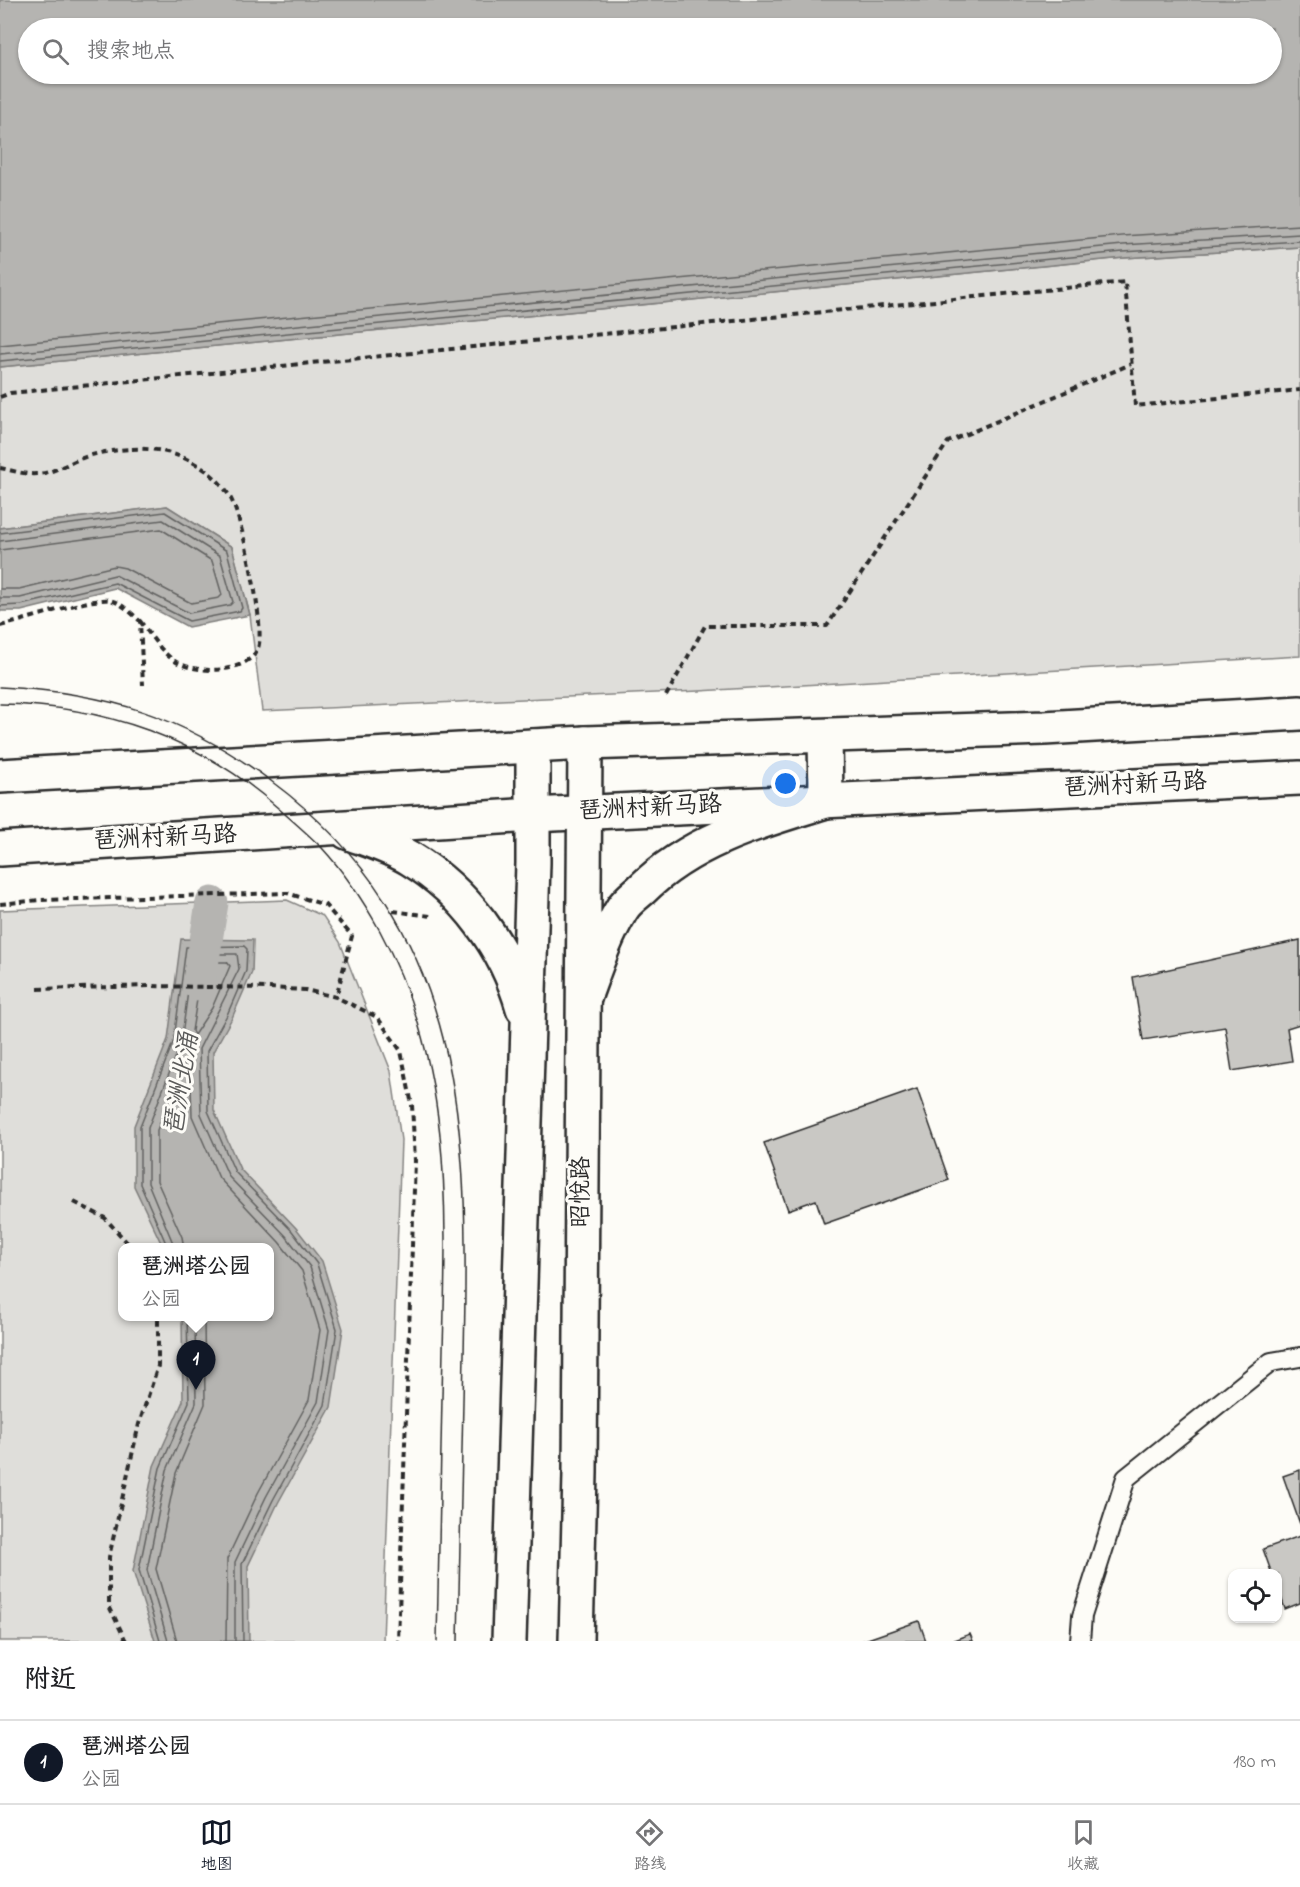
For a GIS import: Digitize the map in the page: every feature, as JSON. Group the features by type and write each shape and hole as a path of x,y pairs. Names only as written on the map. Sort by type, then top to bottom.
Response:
{"main road":[{"path":"0,776 585,743 1044,728 1300,713"},
{"path":"583,1001 609,932 623,907 648,882 678,860 716,839 760,821 826,801 825,736"},
{"name":"昭悦路","path":"576,1641 580,1461 585,743"},
{"path":"509,1641 529,1031 533,746"},
{"name":"琶洲村新马路","path":"0,849 585,812 1300,778"},
{"path":"340,829 410,858 433,874 461,899 488,933 509,970 529,1031"}],"lane":[{"path":"1080,1641 1082,1616 1126,1478 1271,1362 1300,1357"}],"path":[{"path":"0,397 10,393 1125,282 1136,406 1300,390"},
{"path":"666,696 705,626 827,626 948,442 1131,364"},
{"path":"0,468 37,474 89,456 147,450 171,453 197,464 212,475 230,497 259,606 261,630 258,649 247,661 229,668 185,667 159,647 140,621 126,608 109,600 90,602 0,626"},
{"path":"140,621 143,685"},
{"path":"0,904 40,900 287,893 325,905 352,936 336,997"},
{"path":"393,911 441,917"},
{"path":"38,989 152,986 305,990 336,997 377,1017 401,1051 412,1105 416,1161 398,1641"},
{"path":"74,1202 105,1218 128,1243"},
{"path":"126,1641 109,1606 109,1557 139,1424 158,1366 158,1321"}],"shaded area":[{"path":"1300,247 1300,656 699,691 262,711 250,615 232,547 167,506 0,528 0,367 1124,258"},
{"path":"287,900 323,916 340,942 391,1071 401,1140 383,1641 0,1641 0,910"}],"water":[{"path":"0,0 1300,0 1300,247 1124,258 0,367"},
{"path":"167,506 232,547 250,615 188,627 115,588 21,611 0,611 0,528"},
{"path":"181,939 253,940 252,972 232,1018 213,1052 214,1110 240,1169 296,1228 322,1261 343,1329 331,1407 278,1503 248,1566 249,1641 155,1641 133,1571 154,1466 183,1401 182,1321 274,1321 274,1243 161,1243 134,1186 134,1126 168,1039"}],"building":[{"path":"1300,940 1300,1024 1287,1028 1292,1061 1232,1071 1225,1027 1143,1040 1133,977"},
{"path":"917,1089 949,1180 824,1224 816,1200 788,1210 764,1143"},
{"path":"1300,1470 1300,1524 1283,1476"},
{"path":"1300,1536 1300,1603 1285,1609 1282,1600 1282,1569 1270,1569 1263,1549"},
{"path":"919,1621 926,1641 862,1641"},
{"path":"970,1634 973,1641 951,1641"}],"waterway":[{"name":"琶洲北涌","path":"199,984 212,903"}],"tram line":[{"path":"0,687 39,690 111,702 176,724 239,759 271,781 336,838 385,901 420,968 443,1039 457,1114 464,1191 465,1272 458,1641"},
{"path":"0,704 76,711 149,730 217,763 248,784 306,833 339,867 374,920 404,981 421,1032 433,1083 444,1188 445,1241 437,1641"}],"place":[{"name":"琶洲塔公园","path":"196,1390"}]}
